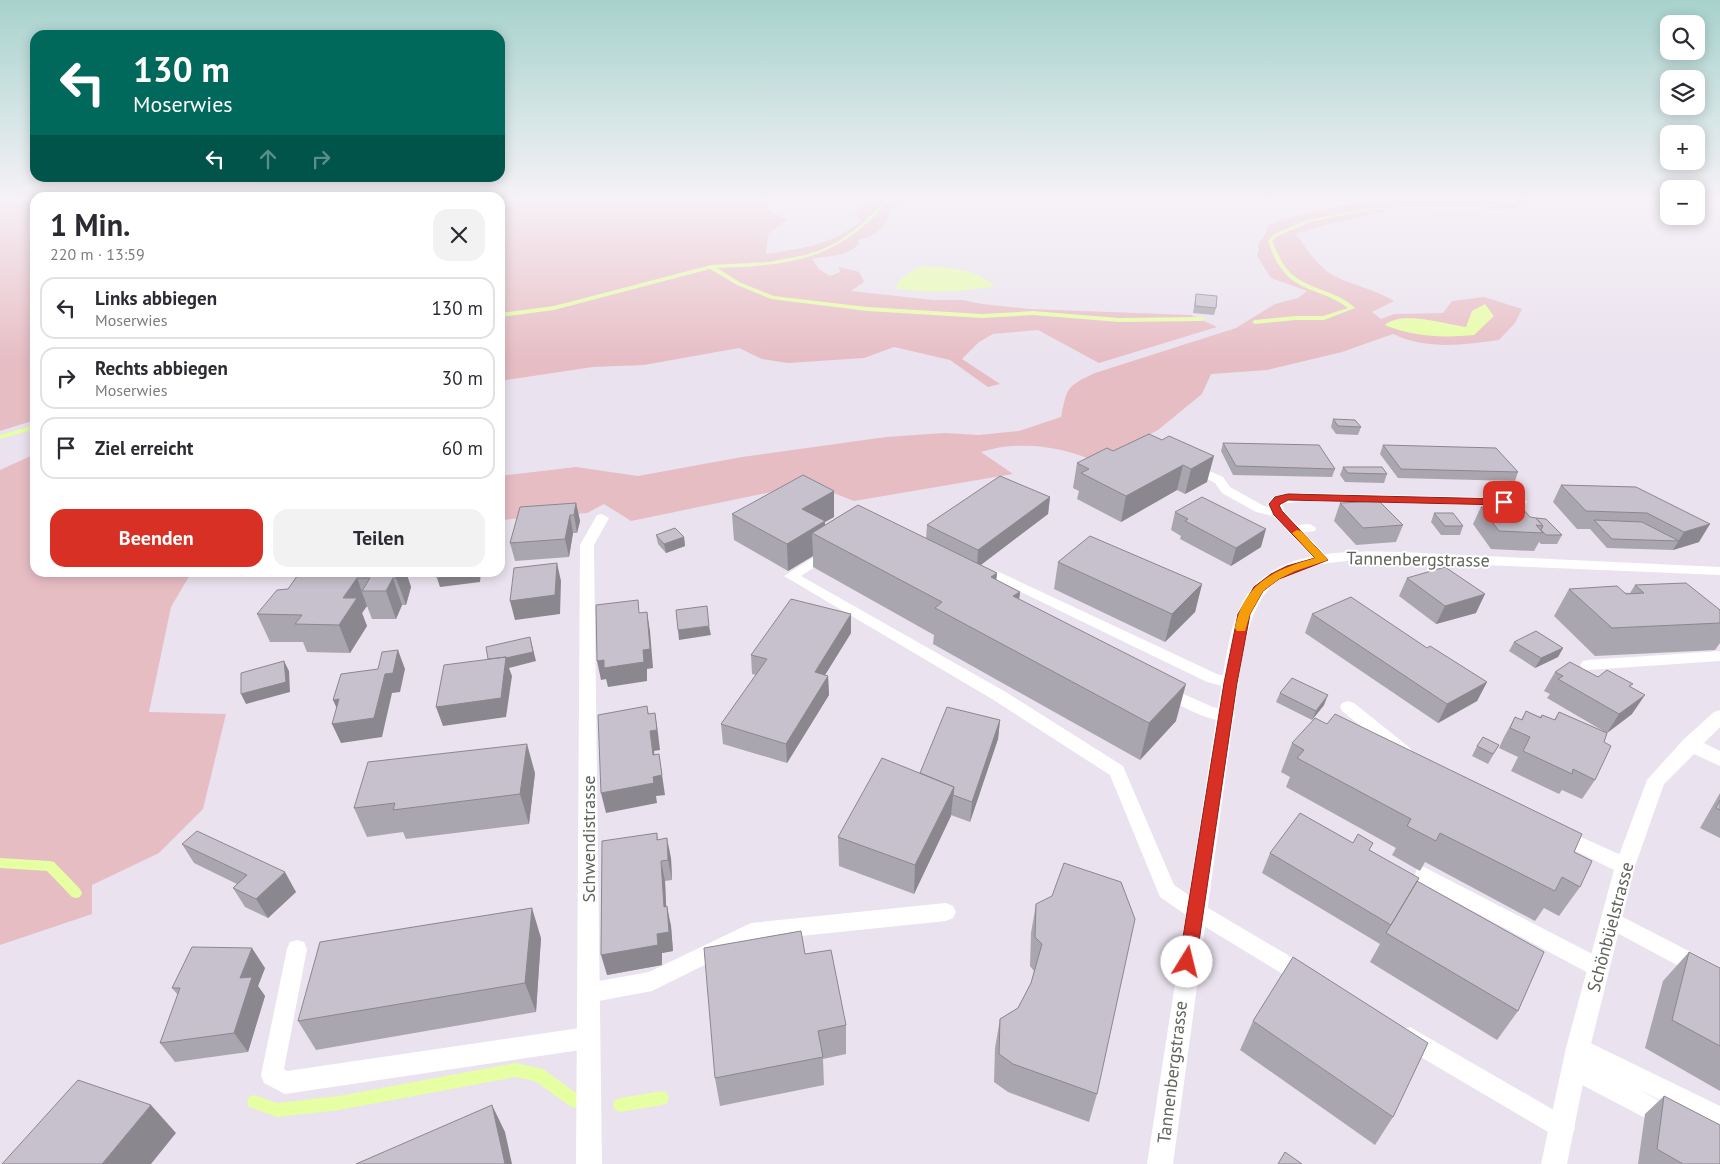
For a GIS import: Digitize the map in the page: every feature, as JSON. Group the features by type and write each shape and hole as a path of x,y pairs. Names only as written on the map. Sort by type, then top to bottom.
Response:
{"street":[{"path":"1323,560 1278,513 1274,504 1278,500 1288,497 1521,502"},
{"name":"Schwendistrasse","path":"589,1164 587,1038 587,545 602,518"},
{"name":"Tannenbergstrasse","path":"1160,1164 1179,1013 1227,716 1230,683 1244,614 1258,589 1275,576 1291,568 1323,560 1354,556 1401,556 1720,571"},
{"name":"Schönbüelstrasse","path":"1559,1162 1563,1128 1577,1058 1611,920 1625,866 1656,780 1720,716"},
{"path":"1690,744 1720,759"}],"lane":[{"path":"1185,464 1219,480 1226,490 1260,509 1278,513"},
{"path":"1294,530 1310,528"},
{"path":"841,543 792,576 966,676 1118,772 1167,891 1196,911 1324,988"},
{"path":"996,575 1212,678 1230,683"},
{"path":"1588,665 1720,656"},
{"path":"1152,684 1208,711 1227,716"},
{"path":"1348,707 1416,762"},
{"path":"1547,829 1625,866"},
{"path":"1424,875 1599,968"},
{"path":"588,993 652,981 751,932 946,912"},
{"path":"1611,920 1720,978"},
{"path":"297,949 272,1075 285,1083 587,1038"},
{"path":"1391,1027 1563,1128"},
{"path":"1577,1058 1720,1118"},
{"path":"1577,1058 1686,1127"}],"shaded area":[{"path":"0,252 30,252 30,422 0,431"},
{"path":"505,252 766,252 766,254 847,252 812,259 819,269 830,276 840,272 839,267 859,272 864,282 851,291 933,300 963,300 1029,309 1191,315 1217,327 1099,363 1038,330 993,334 979,342 962,359 1000,384 988,387 950,360 894,347 864,358 788,363 762,359 739,348 644,365 593,367 505,380"},
{"path":"1258,252 1309,252 1324,269 1336,277 1394,301 1372,312 1381,319 1394,314 1443,313 1452,301 1484,297 1522,309 1515,323 1499,340 1445,345 1419,342 1393,334 1342,352 1267,370 1211,374 1202,394 1158,430 1097,462 1069,452 1040,446 1010,446 981,452 1013,474 854,501 810,484 631,521 604,504 587,513 505,520 505,475 576,467 638,476 742,457 886,437 944,433 979,435 1019,431 1061,417 1067,393 1074,385 1086,377 1236,328 1275,304 1298,298 1307,291 1271,278 1257,256"},
{"path":"922,266 951,268 969,272 978,275 995,286 971,290 946,291 897,289 897,283 911,271"},
{"path":"1485,304 1494,316 1474,335 1429,336 1406,332 1385,325 1392,321 1412,318 1466,327 1472,311"},
{"path":"30,456 30,577 189,577 171,607 149,712 226,714 203,809 159,853 92,885 92,914 0,945 0,470"}],"building":[{"path":"1196,294 1217,296 1216,308 1195,306"},
{"path":"1333,419 1355,420 1361,427 1338,426"},
{"path":"1149,434 1162,440 1169,436 1214,456 1191,469 1183,465 1126,496 1081,473 1089,469 1077,463 1107,448 1113,451"},
{"path":"1223,443 1319,445 1335,469 1236,466"},
{"path":"1383,445 1496,448 1518,472 1401,469"},
{"path":"1343,467 1382,467 1387,474 1348,473"},
{"path":"803,475 834,491 802,509 825,521 787,544 732,514"},
{"path":"1000,476 1050,497 978,550 927,525"},
{"path":"1561,485 1636,487 1710,524 1684,532 1647,513 1586,511"},
{"path":"1202,497 1266,529 1236,548 1185,521 1188,519 1175,512"},
{"path":"1379,501 1403,525 1363,528 1340,503"},
{"path":"576,503 574,515 570,515 565,539 510,543 520,507"},
{"path":"858,505 997,573 991,577 1020,592 1013,596 1186,684 1149,723 935,608 942,602 812,533"},
{"path":"1481,507 1522,508 1530,517 1536,518 1543,526 1536,525 1543,533 1499,531"},
{"path":"1434,513 1453,513 1463,526 1445,526"},
{"path":"1536,518 1546,519 1562,535 1546,535 1541,530 1543,526"},
{"path":"1594,520 1642,522 1679,541 1612,539"},
{"path":"675,528 684,537 664,544 656,535"},
{"path":"1090,536 1202,584 1172,614 1058,562"},
{"path":"557,563 555,595 510,601 514,568"},
{"path":"1445,567 1485,594 1445,606 1407,578"},
{"path":"296,577 396,577 393,578 386,591 362,591 370,578 357,578 343,598 357,598 339,625 295,624 302,615 257,614 277,590 288,589"},
{"path":"1686,583 1720,610 1720,623 1612,628 1569,589 1617,586 1626,594 1644,593 1635,585"},
{"path":"1351,597 1427,648 1430,646 1487,682 1447,704 1312,614"},
{"path":"791,599 851,614 815,672 828,676 786,744 721,724 767,659 751,655"},
{"path":"638,600 639,613 647,612 650,649 643,650 644,662 604,668 604,660 597,661 596,605"},
{"path":"707,606 709,626 678,630 676,610"},
{"path":"1536,631 1563,648 1541,658 1514,642"},
{"path":"530,637 533,652 506,658 488,659 486,647"},
{"path":"398,650 393,673 385,674 374,718 332,724 339,699 333,700 341,674 378,669 382,652"},
{"path":"506,657 501,698 436,707 444,665"},
{"path":"284,661 286,682 241,694 241,673"},
{"path":"1570,662 1598,677 1607,670 1633,684 1629,686 1645,695 1619,714 1558,679 1563,676 1555,672"},
{"path":"1292,678 1328,695 1316,711 1280,693"},
{"path":"647,706 648,714 655,713 657,730 650,731 653,755 659,754 662,775 653,777 654,783 601,793 598,715"},
{"path":"947,707 1000,720 972,802 953,795 954,787 920,773"},
{"path":"1526,711 1541,718 1542,715 1555,720 1559,712 1607,733 1604,742 1611,746 1595,780 1573,769 1572,774 1523,751 1530,737 1510,728 1515,717 1522,720"},
{"path":"1335,714 1582,834 1574,852 1592,861 1580,887 1562,877 1555,891 1440,833 1436,841 1407,826 1411,819 1297,758 1304,750 1292,743 1315,718 1327,724"},
{"path":"1483,737 1499,745 1493,754 1477,746"},
{"path":"527,744 520,794 393,810 395,803 354,808 368,762"},
{"path":"882,758 954,787 915,865 838,837"},
{"path":"1720,800 1720,810 1716,808"},
{"path":"1300,813 1353,843 1358,834 1373,843 1369,850 1419,878 1391,925 1270,853"},
{"path":"197,831 285,872 256,899 233,888 247,875 182,844"},
{"path":"657,833 657,840 667,838 668,860 661,861 664,907 667,906 669,932 657,934 658,945 601,955 602,841"},
{"path":"1064,863 1121,882 1135,919 1097,1094 1013,1064 999,1054 1000,1019 1018,1008 1031,983 1042,944 1035,937 1036,904 1052,896"},
{"path":"1417,881 1544,952 1518,1011 1386,933"},
{"path":"532,908 525,983 298,1021 320,942"},
{"path":"801,931 805,954 831,950 846,1025 818,1031 823,1057 715,1078 704,948"},
{"path":"192,947 252,948 240,978 252,977 234,1033 160,1043 180,988 172,988"},
{"path":"1689,952 1720,968 1720,1046 1672,1020"},
{"path":"1293,957 1428,1043 1393,1117 1253,1021"},
{"path":"78,1080 151,1105 102,1164 2,1164"},
{"path":"1664,1096 1720,1125 1720,1164 1683,1164 1657,1149"},
{"path":"492,1105 505,1164 356,1164"},
{"path":"1285,1152 1302,1164 1278,1164"}],"waterway":[{"path":"712,267 769,264 807,257 818,252"},
{"path":"1255,322 1295,318 1324,318 1352,308 1339,298 1293,278 1285,271 1275,252"},
{"path":"505,314 554,308 711,267 739,284 773,298 867,309 982,316 1033,313 1119,320 1202,319"},
{"path":"0,437 30,428"},
{"path":"0,863 50,866 76,893"},
{"path":"254,1102 277,1110 339,1103 515,1070 538,1074 575,1101"},
{"path":"620,1105 662,1098"}],"slow traffic":[{"path":"1241,628 1244,614 1258,589 1275,576 1291,568 1323,560 1297,533"}],"route":[{"path":"1187,962 1227,716 1230,683 1244,614 1258,589 1275,576 1291,568 1323,560 1278,513 1274,504 1278,500 1288,497 1504,502"}]}
